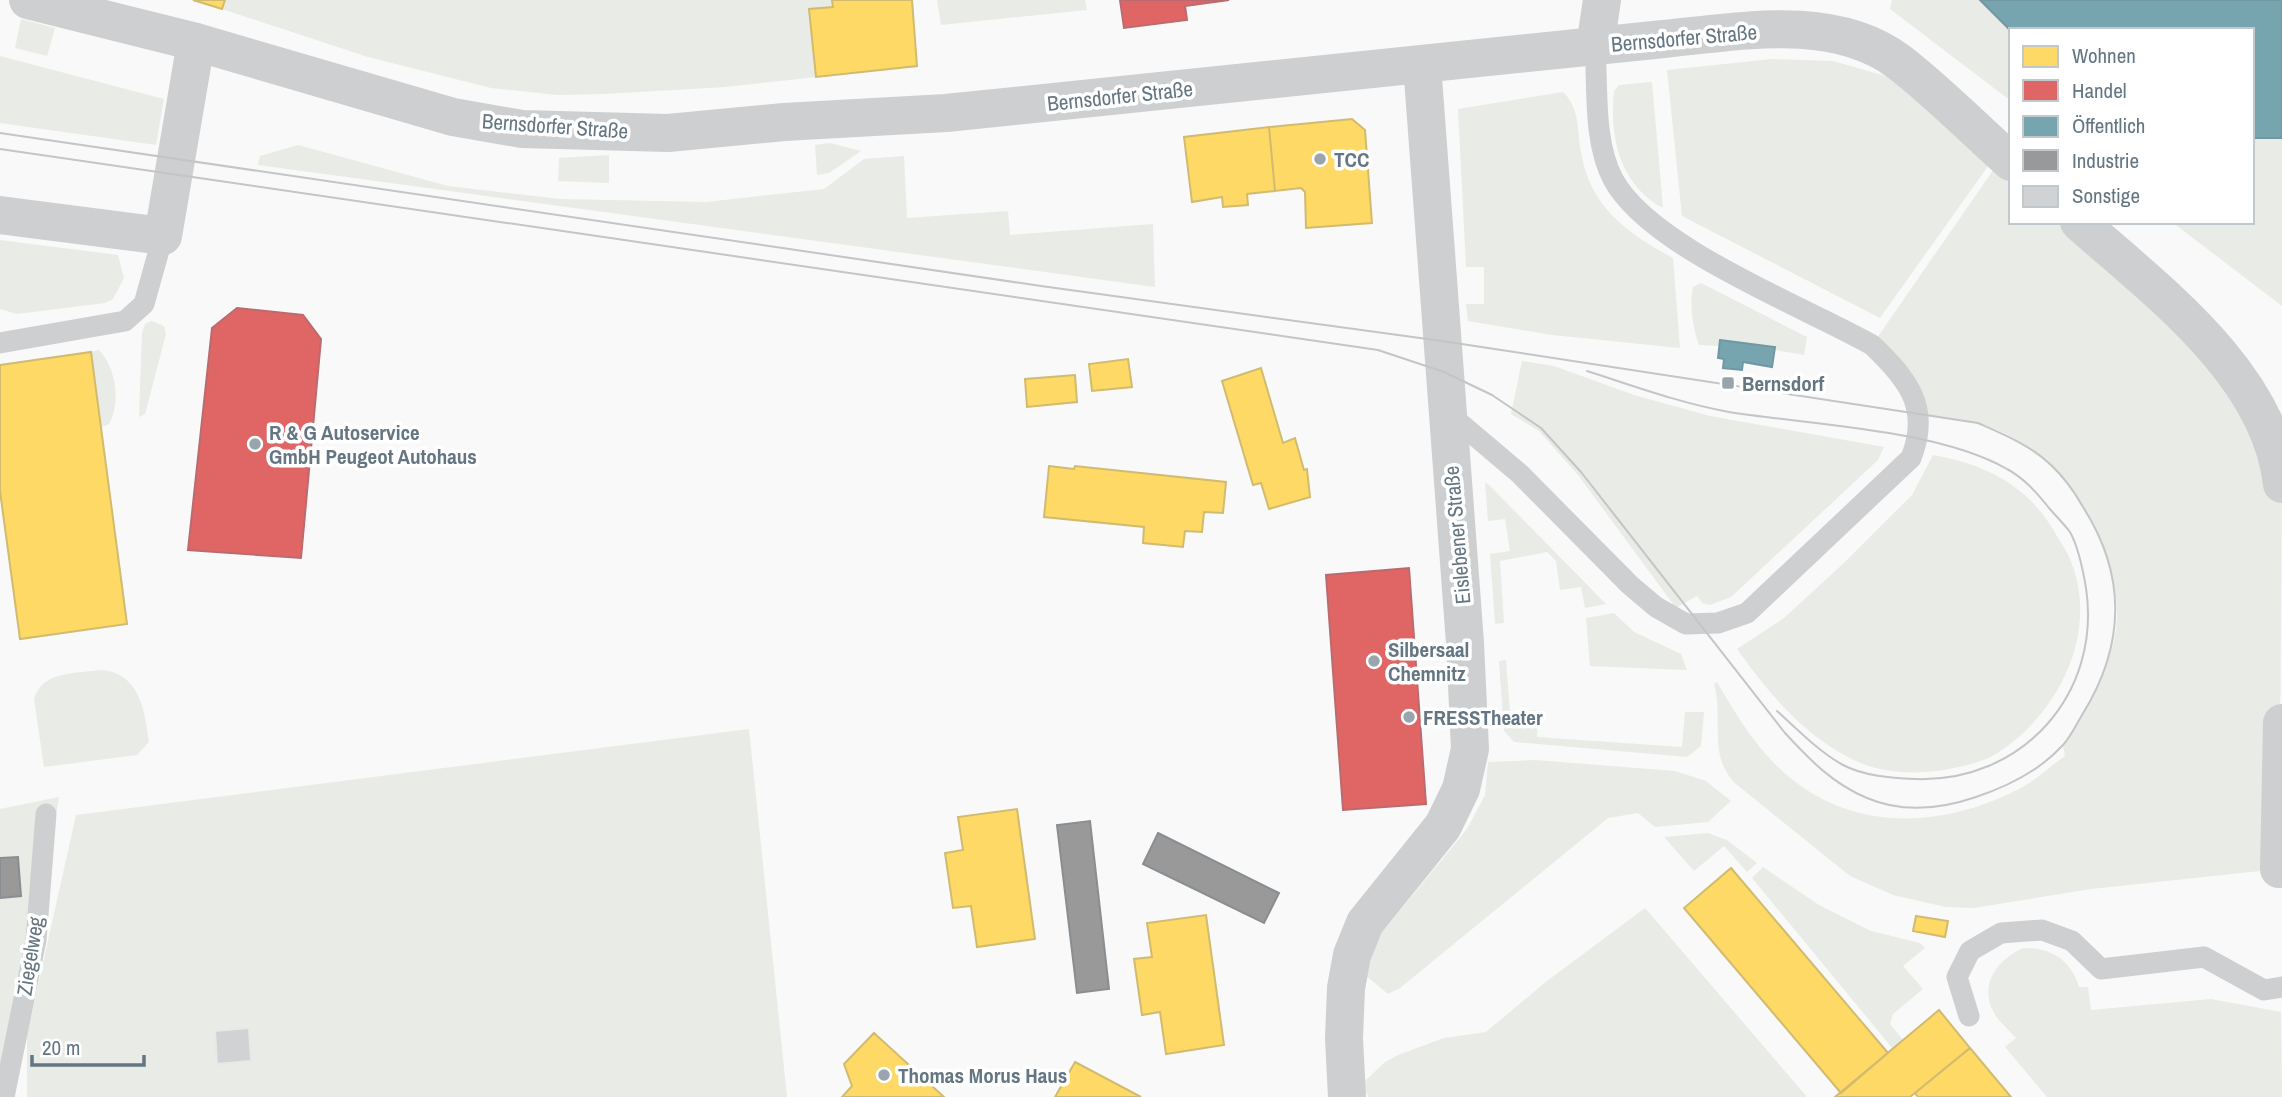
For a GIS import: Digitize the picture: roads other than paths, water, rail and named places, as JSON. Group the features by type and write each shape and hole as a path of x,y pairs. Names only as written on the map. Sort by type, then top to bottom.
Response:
{"street":[{"name":"Bernsdorfer Straße","path":"28,0 196,42 453,117 523,129 668,133 784,122 946,113 1772,29 1816,32 1853,39 1898,61 2009,160"},
{"path":"1595,47 1602,0"},
{"path":"0,215 163,236 196,42"},
{"name":"Eislebener Straße","path":"1348,1097 1344,1038 1346,988 1352,955 1365,923 1443,826 1461,789 1470,749 1465,643 1422,64"},
{"path":"2081,224 2197,329 2251,395 2279,454 2282,484"},
{"path":"2281,869 2282,723"}],"lane":[{"path":"1446,411 1520,474 1647,600 1686,624 1718,623 1747,613 1911,458 1915,449 1919,439 1919,415 1914,397 1898,369 1872,345 1679,244 1637,211 1613,179 1603,151 1595,47"},
{"path":"0,343 125,321 144,304 163,236"},
{"name":"Ziegelweg","path":"4,1097 36,940 46,814"},
{"path":"1969,1016 1957,977 1970,951 2001,933 2042,930 2052,933 2072,941 2101,969 2204,957 2264,990 2282,987"}],"tram line":[{"path":"0,133 1041,286 1442,341 1978,423 2016,441 2043,458 2076,495 2097,533 2107,559 2113,585 2113,637 2096,689 2082,715 2065,743 2043,763 2011,783 1963,801 1922,808 1880,803 1833,778 1785,733 1581,472 1541,428 1492,395 1444,372 1378,350 0,149"},
{"path":"1587,371 1657,394 1729,412 1872,430 1946,445 2007,469 2025,481 2070,532 2078,552 2086,588 2088,627 2081,663 2067,696 2047,725 2020,748 1989,766 1954,776 1915,779 1878,776 1851,769 1834,760 1777,711"}],"place":[{"name":"TCC","path":"1320,159"},
{"name":"Bernsdorf","path":"1728,383"},
{"name":"R & G Autoservice GmbH Peugeot Autohaus","path":"255,444"},
{"name":"Silbersaal Chemnitz","path":"1374,661"},
{"name":"FRESSTheater","path":"1409,717"},
{"name":"Thomas Morus Haus","path":"884,1075"}]}
